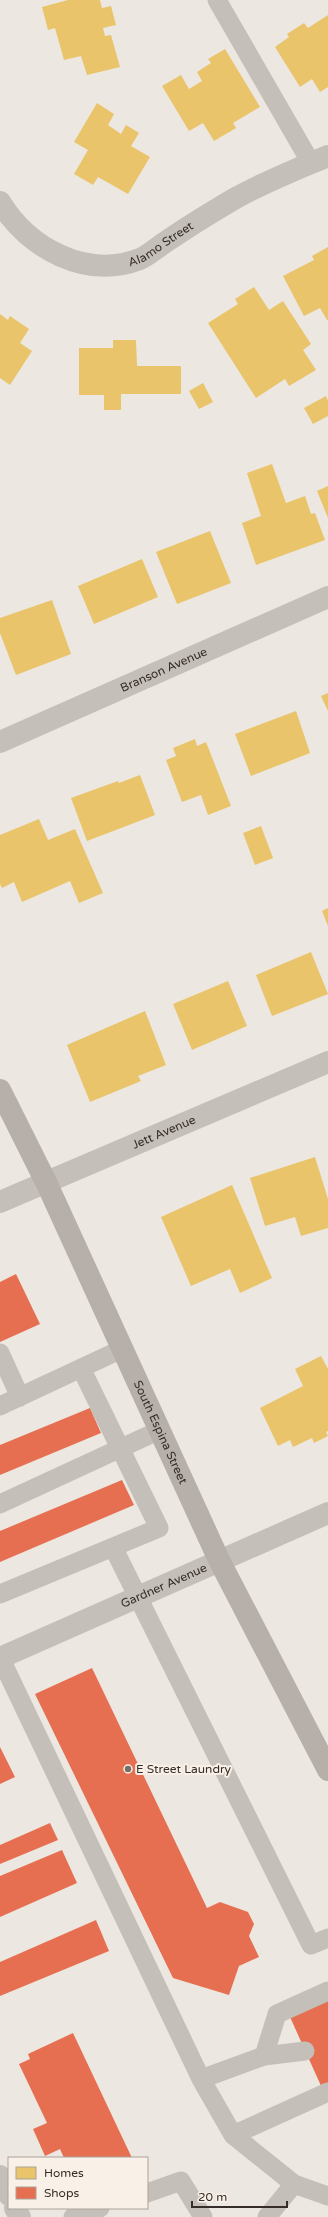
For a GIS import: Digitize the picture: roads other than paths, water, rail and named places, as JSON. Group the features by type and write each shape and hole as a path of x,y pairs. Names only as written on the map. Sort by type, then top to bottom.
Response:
{"street":[{"name":"Alamo Street","path":"0,202 11,220 32,238 56,254 78,263 112,266 141,259 235,198 320,159"},
{"name":"Branson Avenue","path":"0,742 328,597"},
{"name":"Jett Avenue","path":"0,1202 328,1062"},
{"name":"South Espina Street","path":"0,1090 46,1182 219,1560 328,1770"},
{"name":"Gardner Avenue","path":"0,1658 328,1513"},
{"path":"0,2176 8,2193"}],"lane":[{"path":"217,0 320,159"},
{"path":"0,1406 122,1349"},
{"path":"0,1353 20,1397"},
{"path":"0,1594 159,1528 81,1368"},
{"path":"0,1504 121,1450 160,1430"},
{"path":"113,1547 311,1945 328,1938"},
{"path":"0,1658 201,2079 233,2135 294,2184 328,2196"},
{"path":"264,2056 277,2014 328,1991"},
{"path":"201,2079 264,2056 305,2051"},
{"path":"233,2135 328,2092"},
{"path":"148,2193 181,2181 203,2217"},
{"path":"267,2217 294,2184"},
{"path":"73,2217 97,2209"}],"place":[{"name":"E Street Laundry","path":"128,1769"}]}
